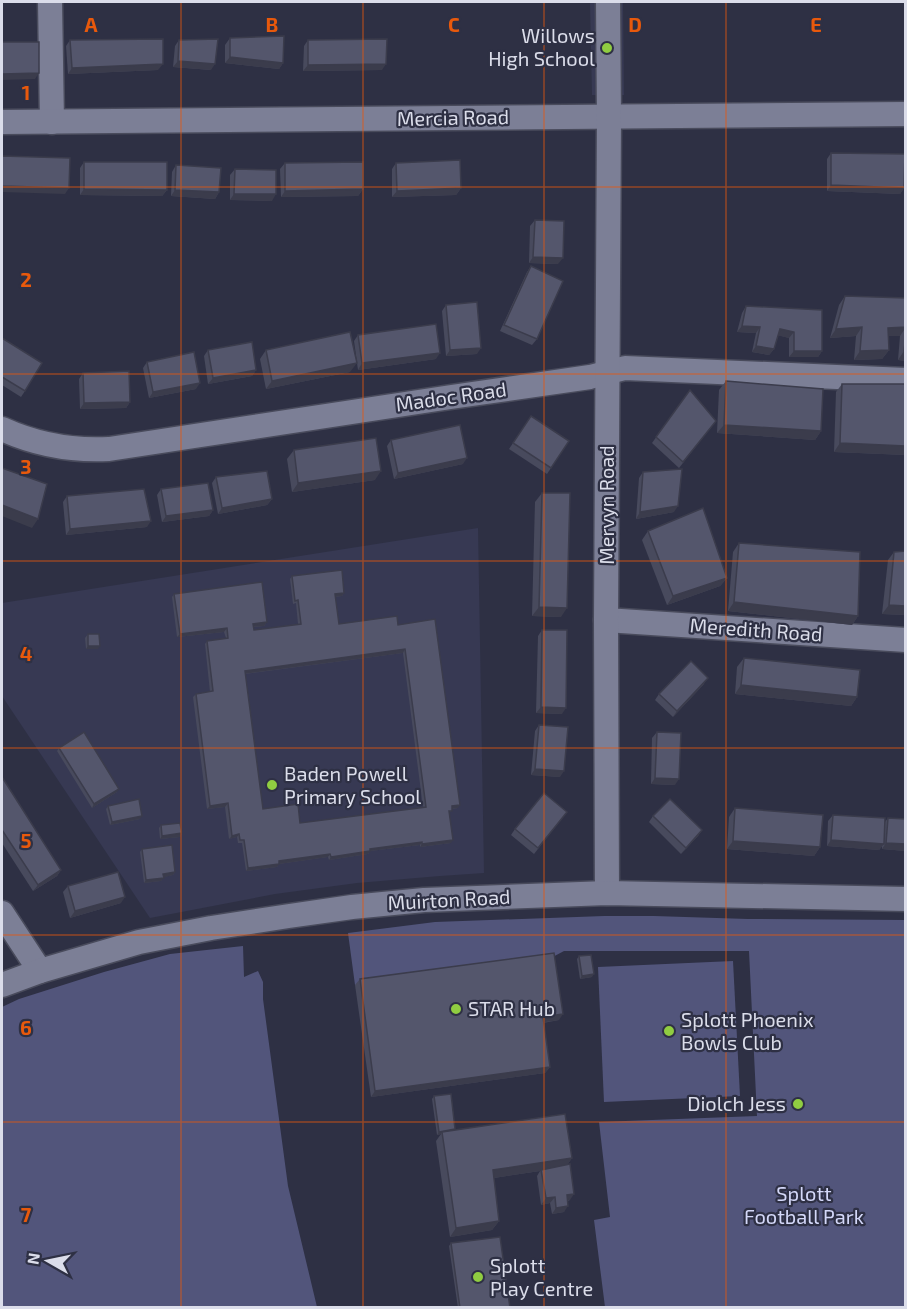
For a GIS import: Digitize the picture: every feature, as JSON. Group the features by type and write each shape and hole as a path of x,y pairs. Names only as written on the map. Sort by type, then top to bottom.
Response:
{"street":[{"path":"50,2 52,122"},
{"name":"Mervyn Road","path":"607,893 608,2"},
{"name":"Mercia Road","path":"2,122 906,114"},
{"name":"Madoc Road","path":"2,429 41,444 66,449 109,449 590,377 625,368 906,380"},
{"name":"Meredith Road","path":"606,620 906,640"},
{"name":"Muirton Road","path":"2,985 40,971 150,940 352,907 424,900 607,893 906,899"},
{"path":"2,913 40,971"}],"shaded area":[{"name":"Willows High School","path":"590,2 623,2 624,95 592,95"},
{"name":"Baden Powell Primary School","path":"478,528 484,873 357,883 275,894 150,918 2,696 2,603"}],"green space":[{"name":"Splott Football Park","path":"604,916 905,920 905,1307 605,1307 594,1220 610,1217 599,1122 757,1116 749,951 564,951 549,959 355,985 348,933 435,922"},
{"path":"243,946 244,977 258,971 263,982 263,999 288,1186 317,1307 2,1307 2,1007 19,999 104,972 170,954"},
{"name":"Splott Phoenix Bowls Club","path":"733,961 740,1096 604,1102 598,967"}],"building":[{"path":"284,36 283,63 230,57 230,38"},
{"path":"163,39 163,64 72,68 70,40"},
{"path":"218,39 215,64 178,61 179,40"},
{"path":"387,39 386,64 308,65 308,40"},
{"path":"2,42 39,42 39,73 2,74"},
{"path":"831,153 905,154 904,188 831,185"},
{"path":"2,156 70,158 69,188 2,186"},
{"path":"460,160 461,188 397,191 396,163"},
{"path":"84,162 167,162 167,190 84,189"},
{"path":"363,162 363,189 285,191 285,163"},
{"path":"176,165 221,168 219,192 175,190"},
{"path":"235,169 276,170 276,194 234,194"},
{"path":"535,220 564,221 563,258 533,257"},
{"path":"531,266 563,281 537,339 504,325"},
{"path":"845,296 906,298 906,327 888,328 889,350 860,351 862,327 836,329"},
{"path":"477,302 481,348 450,350 446,305"},
{"path":"746,306 822,310 822,351 794,351 794,332 780,329 774,349 756,346 760,327 742,326"},
{"path":"436,324 440,353 362,363 358,335"},
{"path":"350,332 357,363 272,381 266,350"},
{"path":"2,338 42,363 25,391 2,377"},
{"path":"252,342 256,370 213,378 208,350"},
{"path":"194,352 200,383 153,392 147,362"},
{"path":"129,371 130,402 84,403 83,373"},
{"path":"726,381 823,389 821,431 724,425"},
{"path":"842,384 906,384 906,446 840,443"},
{"path":"690,390 716,421 683,462 656,437"},
{"path":"531,416 569,441 551,468 513,443"},
{"path":"460,425 467,458 398,473 391,440"},
{"path":"376,438 381,471 298,483 294,450"},
{"path":"2,468 47,484 38,519 2,505"},
{"path":"682,469 678,506 640,512 643,472"},
{"path":"267,471 272,499 222,508 216,477"},
{"path":"208,483 213,510 166,516 161,489"},
{"path":"144,489 151,521 70,529 67,496"},
{"path":"542,493 570,493 567,608 539,607"},
{"path":"703,508 727,578 673,596 648,531"},
{"path":"739,543 860,552 858,616 734,602"},
{"path":"906,551 906,606 889,605 894,552"},
{"path":"342,570 344,593 335,594 339,624 397,616 398,625 435,619 460,805 452,806 452,811 449,811 453,840 370,849 370,851 331,857 330,854 248,868 244,840 240,840 239,834 232,836 228,803 210,806 196,694 213,691 207,641 228,638 227,628 180,634 174,594 262,582 267,622 253,624 254,630 301,624 292,576","holes":["405,649 426,807 300,823 298,804 263,809 245,671"]},
{"path":"542,630 567,630 566,708 541,707"},
{"path":"88,634 99,634 100,646 88,646"},
{"path":"744,658 860,670 857,697 741,685"},
{"path":"691,661 708,678 677,711 659,694"},
{"path":"539,725 568,727 564,771 535,769"},
{"path":"84,732 119,789 94,804 59,748"},
{"path":"657,732 681,733 679,779 655,778"},
{"path":"2,777 61,870 38,885 2,830"},
{"path":"544,793 567,812 538,848 515,829"},
{"path":"139,799 142,816 112,822 108,806"},
{"path":"670,799 702,830 686,848 653,816"},
{"path":"735,808 823,815 820,847 733,841"},
{"path":"833,815 885,818 884,844 831,840"},
{"path":"888,818 906,819 906,844 886,843"},
{"path":"180,823 182,833 162,836 161,825"},
{"path":"172,845 175,872 163,874 164,878 146,880 142,849"},
{"path":"118,872 125,897 75,911 68,886"},
{"path":"554,953 563,1014 543,1017 550,1067 375,1091 360,979"},
{"path":"591,955 594,974 582,976 579,956"},
{"path":"451,1094 455,1129 439,1132 434,1096"},
{"path":"565,1114 572,1158 493,1170 499,1221 456,1228 442,1132"},
{"path":"570,1164 574,1194 567,1195 568,1206 556,1208 555,1197 546,1198 541,1170"},
{"name":"Splott Play Centre","path":"500,1237 510,1308 460,1308 451,1243"}],"place":[{"name":"Willows High School","path":"607,48"},
{"name":"Baden Powell Primary School","path":"272,785"},
{"name":"STAR Hub","path":"456,1009"},
{"name":"Splott Phoenix Bowls Club","path":"669,1031"},
{"name":"Diolch Jess","path":"798,1104"},
{"name":"Splott Play Centre","path":"478,1277"}]}
